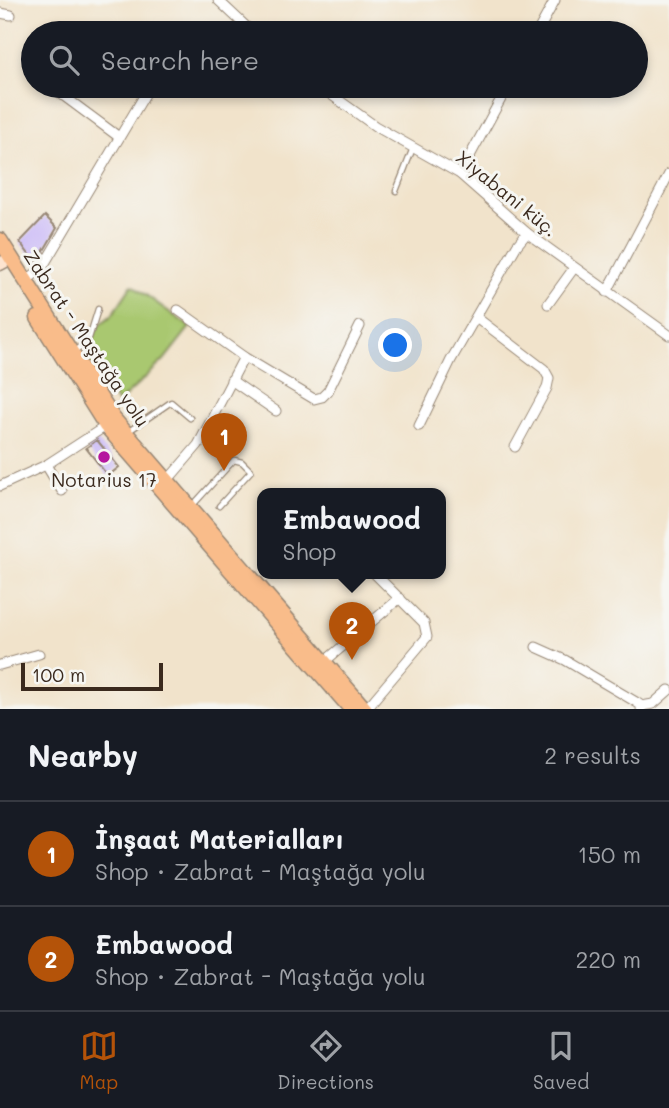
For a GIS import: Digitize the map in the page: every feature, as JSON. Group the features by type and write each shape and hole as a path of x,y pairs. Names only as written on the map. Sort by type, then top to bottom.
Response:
{"main road":[{"name":"Zabrat - Maştağa yolu","path":"0,240 4,260 26,281 126,433 366,709"},
{"path":"4,260 106,426 351,709"}],"street":[{"path":"218,0 240,21"},
{"path":"544,21 555,0"},
{"path":"0,13 11,15"},
{"path":"68,98 119,136"},
{"path":"26,281 42,268 140,98"},
{"name":"Xiyabani küç.","path":"334,98 350,110 460,174 527,233 669,335"},
{"path":"460,174 501,98"},
{"path":"607,292 669,174"},
{"path":"419,426 476,317 517,245 527,233"},
{"path":"548,304 574,268"},
{"path":"178,310 244,357 307,396 322,397 360,327"},
{"path":"476,317 544,369 549,378 547,388 515,447"},
{"path":"167,481 198,444 244,357"},
{"path":"231,380 276,411"},
{"path":"0,486 46,465 106,426"},
{"path":"46,465 62,491"},
{"path":"366,709 428,637 424,623 380,579"},
{"path":"324,662 400,598"},
{"path":"536,647 565,660 641,708 653,704 669,690"},
{"path":"0,665 39,654"}],"lane":[{"path":"396,191 413,147"},
{"path":"72,354 89,338 97,309"},
{"path":"126,433 166,404 177,405 190,418"},
{"path":"190,508 237,460 251,471 219,506"}],"green space":[{"path":"132,285 190,327 164,360 118,403 86,357 98,326 112,315"}],"building":[{"path":"45,216 57,228 36,264 20,242"},
{"path":"97,440 119,467 108,476 86,448"}],"place":[{"name":"Notarius 17","path":"104,457"},
{"name":"İnşaat Materialları","path":"224,471"},
{"name":"Embawood","path":"352,660"}]}
